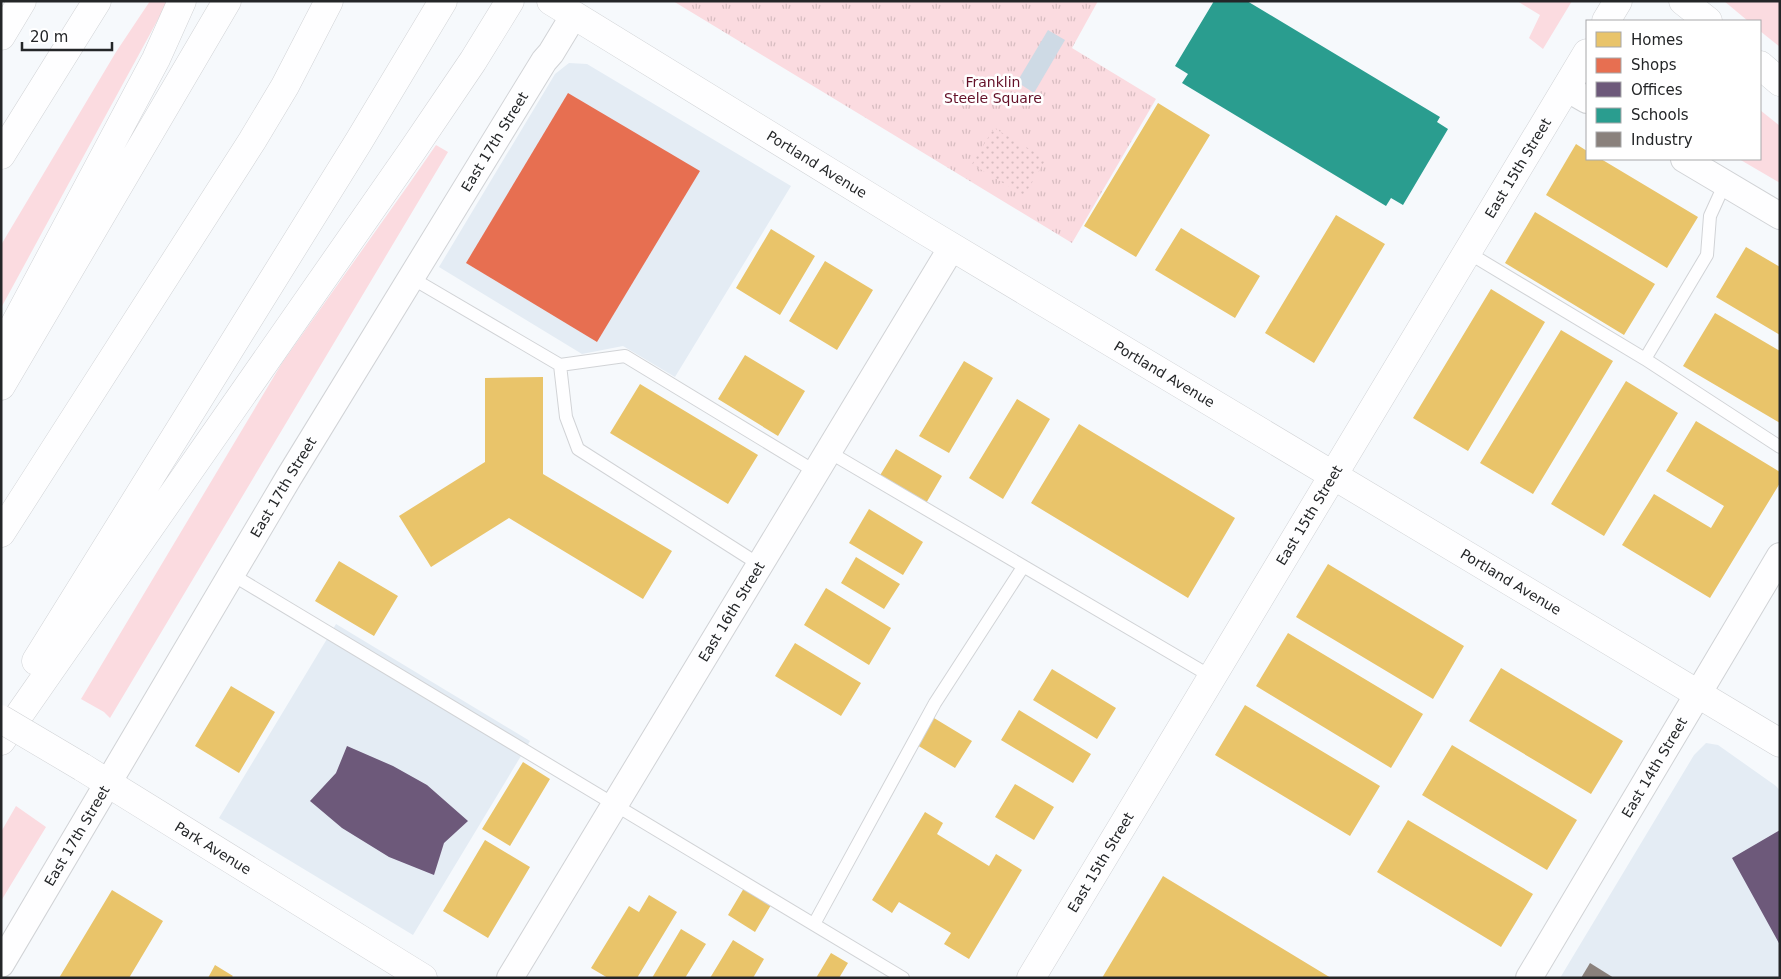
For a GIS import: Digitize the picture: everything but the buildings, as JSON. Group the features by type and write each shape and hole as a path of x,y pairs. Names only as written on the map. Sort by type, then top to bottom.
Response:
{"main road":[{"path":"1,36 22,1"},
{"path":"1,155 97,1"},
{"path":"1,350 156,59 182,1"},
{"path":"1,386 227,1"},
{"path":"1,532 252,141 285,86 329,1"},
{"path":"1,718 359,141 443,1"},
{"path":"1,741 412,151 473,61 510,1"},
{"name":"Portland Avenue","path":"551,1 952,247 1780,743"},
{"path":"1684,1 1707,20"},
{"name":"East 15th Street","path":"1031,978 1467,252 1577,94 1586,57"},
{"path":"1761,66 1780,82"},
{"name":"Park Avenue","path":"1,718 423,978"}],"street":[{"name":"East 17th Street","path":"1,964 107,782 410,277 574,15"},
{"path":"1686,160 1780,216"},
{"name":"East 16th Street","path":"510,978 952,247"},
{"name":"East 14th Street","path":"1529,978 1780,556"}],"lane":[{"path":"1646,359 1706,255 1710,216 1725,184"},
{"path":"1467,252 1646,359 1780,446"},
{"path":"410,277 560,366 625,356 1023,567 1212,677"},
{"path":"560,366 566,417 578,448 760,565"},
{"path":"814,924 935,703 1023,567"},
{"path":"231,574 903,978"}],"shaded area":[{"path":"569,63 587,64 791,186 675,377 623,346 582,354 439,267 555,74"},
{"path":"336,624 530,741 413,935 219,818"},
{"path":"1706,743 1718,745 1776,786 1780,791 1780,978 1560,978 1694,755"}],"green space":[{"path":"150,1 168,1 1,308 1,245 116,52"},
{"name":"Franklin Steele Square","path":"673,1 1098,1 1072,48 1156,99 1072,243"},
{"path":"1517,1 1572,1 1543,49 1529,38 1540,15"},
{"path":"1724,1 1780,2 1780,47 1761,32 1761,20 1747,20"},
{"path":"1761,111 1780,126 1780,183 1741,160 1761,160"},
{"path":"994,128 1046,159 1024,196 972,164"},
{"path":"436,145 448,152 110,718 104,712 81,699 282,363"},
{"path":"16,806 46,827 1,901 1,832"}]}
